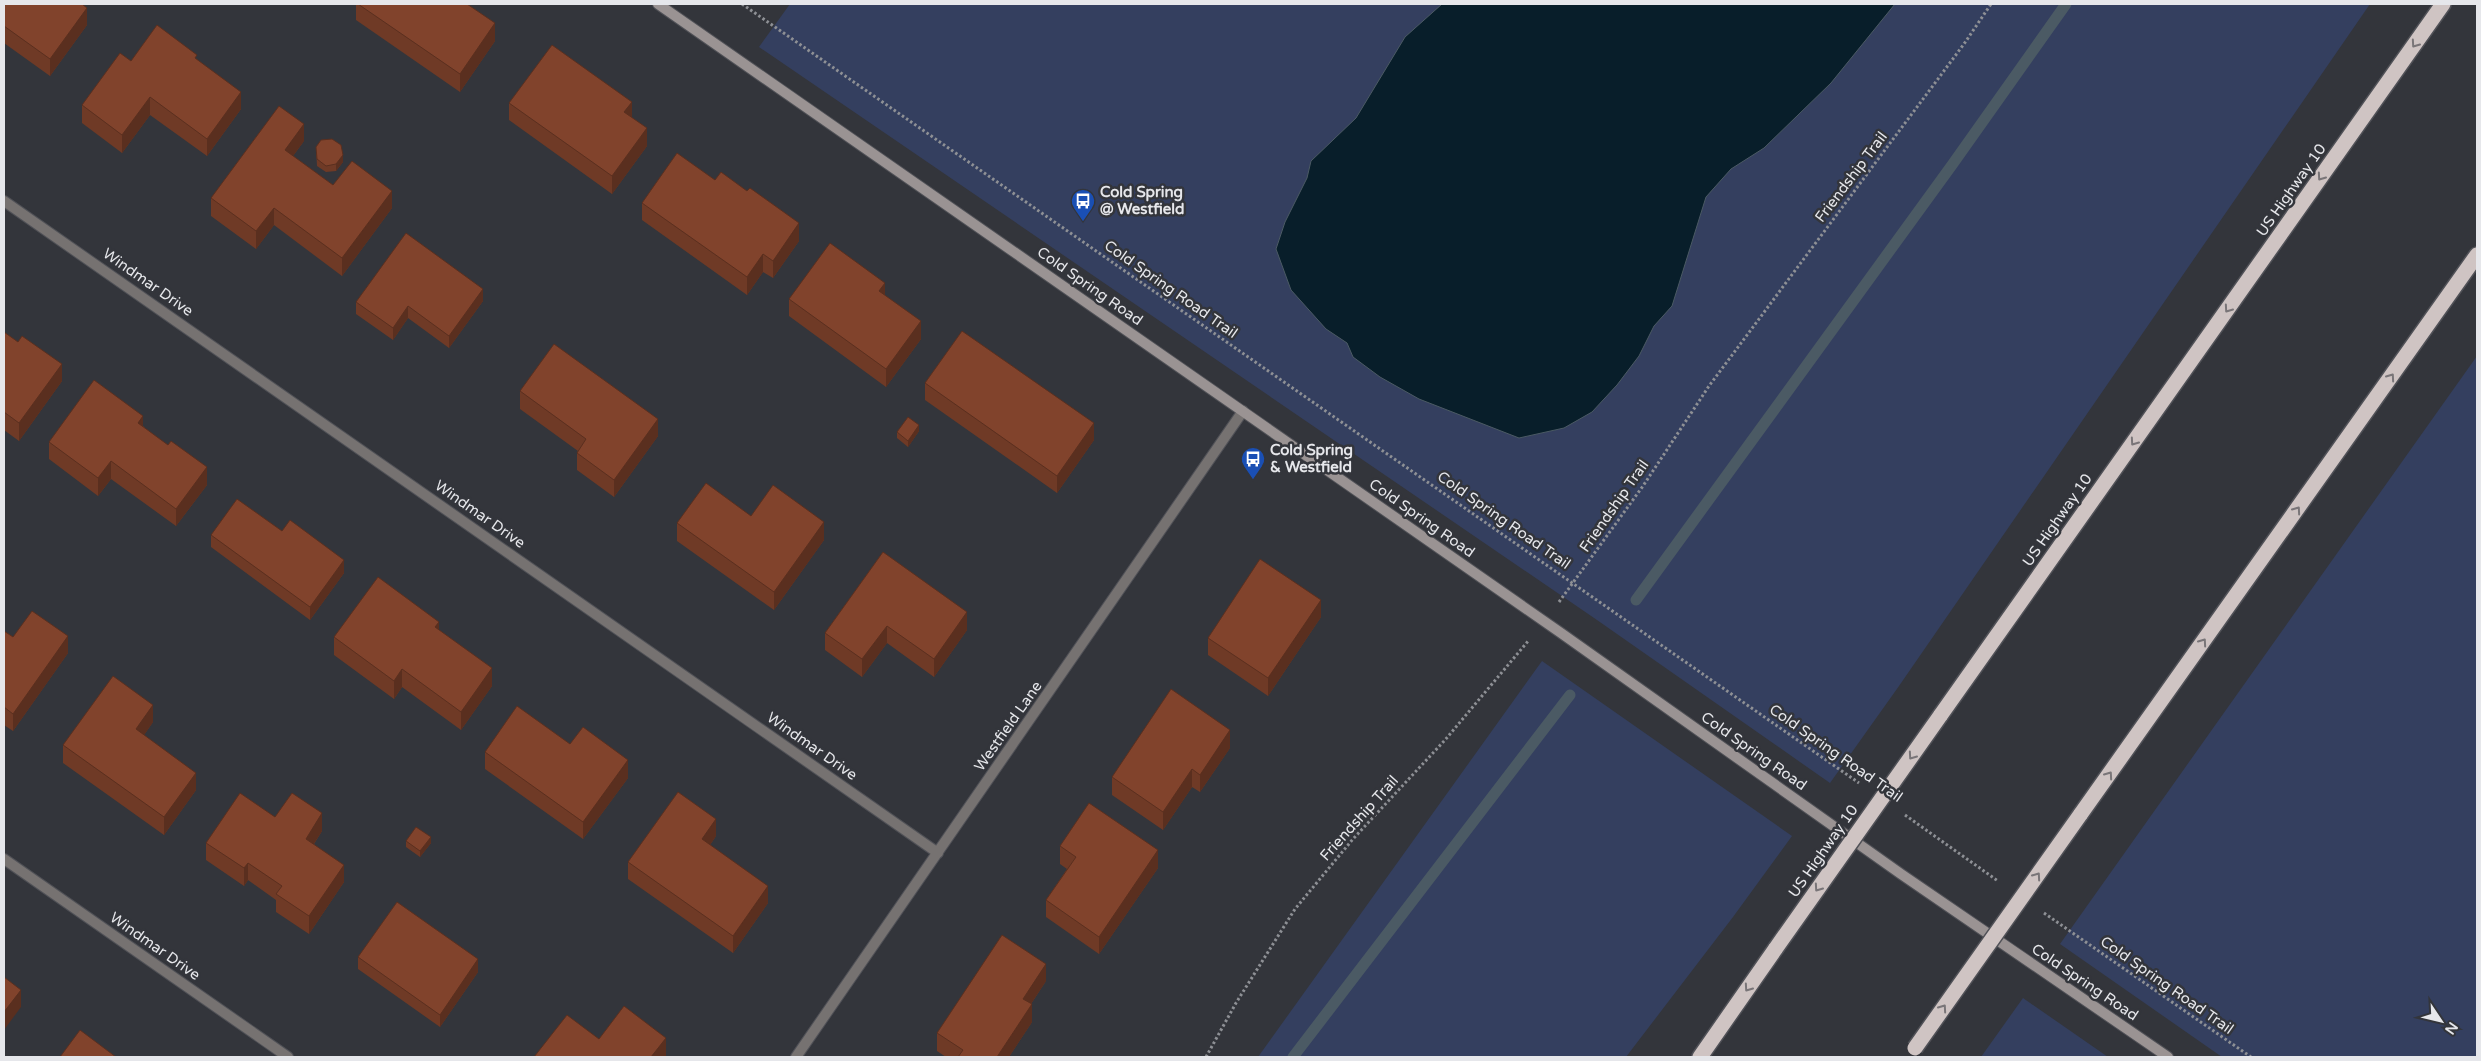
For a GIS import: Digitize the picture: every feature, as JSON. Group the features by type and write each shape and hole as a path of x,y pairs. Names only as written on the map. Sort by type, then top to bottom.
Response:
{"highway":[{"name":"US Highway 10","path":"1700,1057 2443,4"},
{"path":"1911,1053 2477,255"}],"street":[{"name":"Cold Spring Road","path":"658,4 1544,621 1901,874 2168,1057"},
{"name":"Windmar Drive","path":"4,201 938,853"},
{"name":"Westfield Lane","path":"796,1057 1243,411"},
{"name":"Windmar Drive","path":"4,859 288,1057"}],"path":[{"name":"Cold Spring Road Trail","path":"742,4 1867,788"},
{"name":"Friendship Trail","path":"1206,1057 1236,1002 1294,909 1353,839 1445,740 1514,660 1574,583 1643,486 1709,386 1952,60 1991,4"},
{"name":"Cold Spring Road Trail","path":"1899,811 2005,885"},
{"name":"Cold Spring Road Trail","path":"2037,908 2251,1057"}],"shaded area":[{"path":"790,4 2370,4 1830,783 1597,620 759,47"},
{"path":"1442,4 1895,4 1831,83 1764,148 1731,169 1706,197 1672,306 1654,326 1639,356 1617,385 1592,412 1564,428 1519,438 1419,399 1380,377 1353,357 1347,343 1326,329 1291,290 1276,249 1285,222 1307,178 1311,161 1356,118 1405,37"},
{"path":"2477,356 2477,1057 2222,1057 2060,944"},
{"path":"1542,661 1792,836 1626,1057 1258,1057"},
{"path":"2023,998 2108,1057 1981,1057"}],"building":[{"path":"4,4 82,4 87,8 50,59 4,26"},
{"path":"358,4 467,4 495,23 460,74"},
{"path":"157,25 197,55 195,58 241,92 207,139 150,97 122,135 82,105 120,53 131,61"},
{"path":"552,45 632,102 624,112 647,128 612,176 509,103"},
{"path":"279,106 304,124 285,150 333,185 352,161 392,191 342,258 274,208 256,231 211,198"},
{"path":"332,139 341,145 343,155 336,164 326,166 317,159 316,147 321,140"},
{"path":"677,153 715,180 721,172 747,191 750,188 799,223 773,261 763,254 747,277 642,203"},
{"path":"406,233 483,289 449,336 408,306 393,328 356,302"},
{"path":"830,243 885,283 879,291 921,321 886,369 789,299"},
{"path":"962,331 1094,423 1057,476 925,383"},
{"path":"4,332 18,342 22,336 62,364 19,423 4,412"},
{"path":"554,344 658,419 614,480 577,453 586,439 520,391"},
{"path":"94,380 143,416 138,423 168,445 171,441 207,467 176,509 111,461 98,478 49,442"},
{"path":"908,417 919,425 908,441 897,432"},
{"path":"706,483 751,516 773,485 824,522 774,592 677,523"},
{"path":"237,499 282,531 290,520 344,560 310,607 211,535"},
{"path":"883,552 967,612 934,659 887,626 862,659 825,633"},
{"path":"1260,559 1321,600 1268,678 1208,638"},
{"path":"378,577 439,622 435,627 492,668 461,712 402,669 394,681 334,637"},
{"path":"32,611 68,636 13,714 4,707 4,631 13,637"},
{"path":"113,676 153,705 136,729 196,773 164,817 63,745"},
{"path":"1171,689 1230,730 1200,775 1192,769 1163,812 1112,777"},
{"path":"517,706 570,744 583,727 628,760 583,822 485,752"},
{"path":"678,792 716,819 702,839 768,886 733,936 628,862"},
{"path":"240,793 275,817 292,793 322,813 306,839 344,865 309,916 276,894 282,886 248,863 244,868 206,843"},
{"path":"1089,803 1158,850 1099,937 1046,900 1076,857 1060,846"},
{"path":"416,827 431,837 420,851 406,841"},
{"path":"397,902 478,959 440,1015 358,957"},
{"path":"1002,935 1046,964 1023,999 1032,1004 997,1057 958,1057 963,1050 937,1033"},
{"path":"4,977 21,990 4,1012"},
{"path":"624,1006 666,1038 651,1057 534,1057 567,1015 599,1039"},
{"path":"80,1030 116,1057 60,1057"}],"waterway":[{"path":"1636,600 1952,165 2066,4"},
{"path":"1293,1057 1570,695"}],"place":[{"name":"Cold Spring @ Westfield","path":"1083,222"},
{"name":"Cold Spring & Westfield","path":"1253,480"}]}
